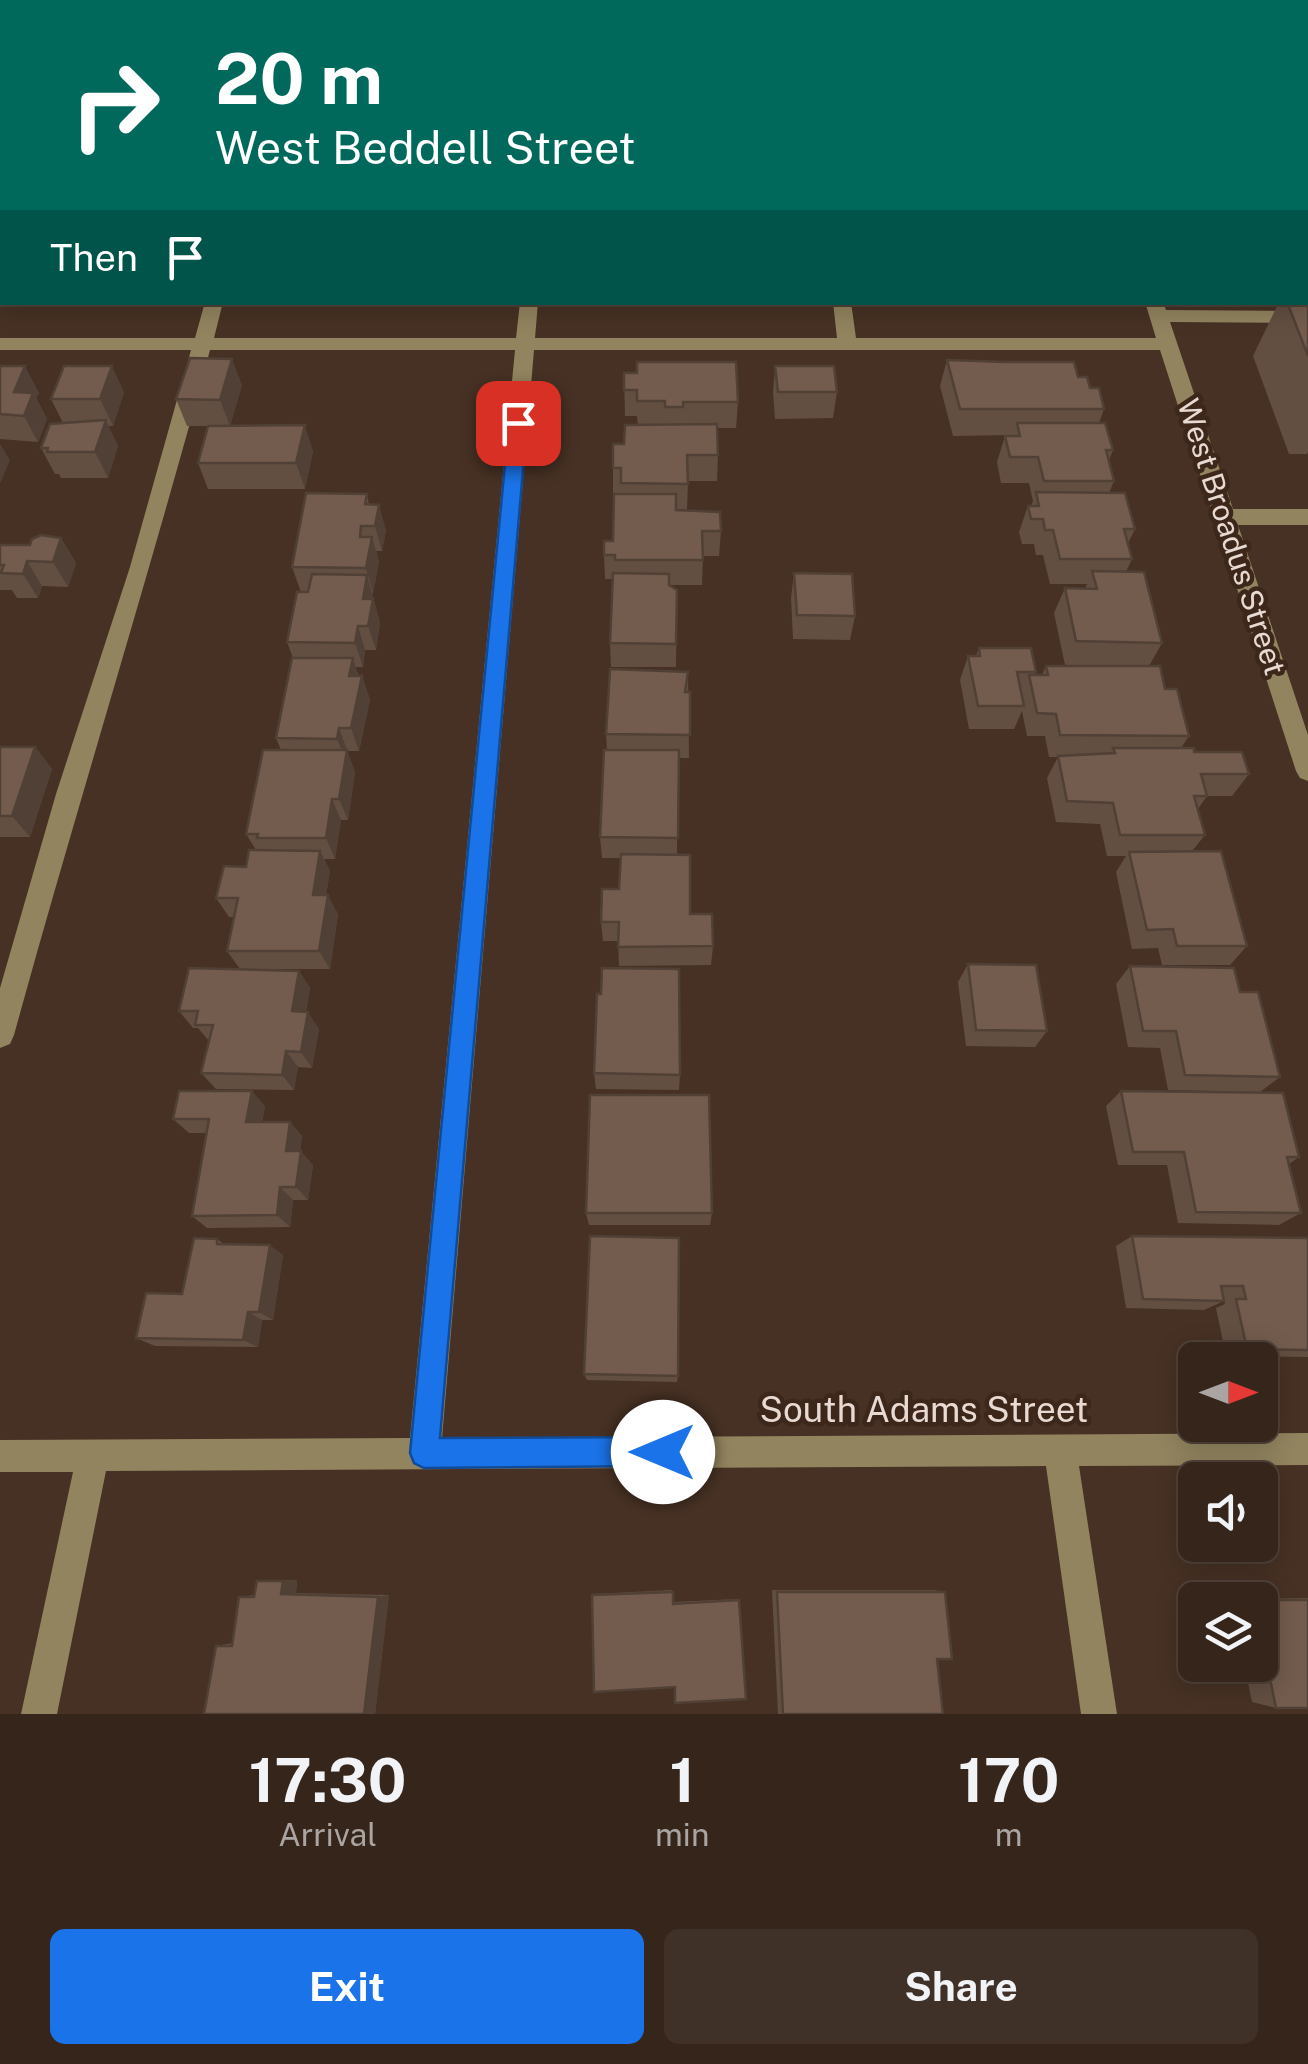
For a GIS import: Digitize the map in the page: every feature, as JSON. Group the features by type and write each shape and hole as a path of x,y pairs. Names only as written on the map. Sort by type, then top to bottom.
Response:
{"street":[{"path":"0,1036 68,794 141,567 213,305"},
{"path":"424,1453 530,305"},
{"path":"842,305 847,344"},
{"path":"1157,309 1308,317"},
{"name":"West Broadus Street","path":"1157,309 1308,771"},
{"path":"0,344 1168,344"},
{"path":"1224,517 1308,517"},
{"name":"South Adams Street","path":"0,1456 1308,1449"},
{"path":"1060,1450 1099,1714"},
{"path":"39,1714 93,1455"}],"building":[{"path":"1288,305 1308,305 1308,356"},
{"path":"190,358 232,359 220,400 176,399"},
{"path":"947,360 1074,362 1078,377 1087,377 1090,388 1099,388 1104,409 960,409"},
{"path":"637,362 736,362 738,402 683,402 683,407 665,407 665,401 637,401 637,390 624,390 624,373 637,373"},
{"path":"0,366 25,366 14,392 33,393 24,416 0,414"},
{"path":"64,366 112,366 100,399 51,399"},
{"path":"775,366 834,366 837,392 778,392"},
{"path":"106,420 95,452 47,452 48,448 41,448 50,424"},
{"path":"1017,423 1105,423 1113,450 1106,450 1114,481 1044,481 1038,457 1010,457 1005,436 1020,436"},
{"path":"717,424 718,455 687,455 688,484 621,483 621,468 613,468 613,444 624,444 625,425"},
{"path":"305,425 296,463 198,463 208,426"},
{"path":"1036,492 1125,493 1135,529 1124,529 1132,559 1060,559 1053,530 1045,530 1043,519 1031,519 1028,506 1039,506"},
{"path":"306,493 367,494 365,504 379,505 375,526 361,526 360,537 372,537 366,568 292,567"},
{"path":"614,494 676,494 676,510 720,512 721,531 702,531 703,560 615,560 615,555 604,555 604,541 613,541"},
{"path":"41,535 61,538 53,562 27,561 23,574 1,573 4,565 0,565 0,545 30,545 32,539"},
{"path":"1092,571 1144,572 1162,643 1076,641 1065,588 1097,589"},
{"path":"613,573 669,574 669,585 677,590 676,644 610,643"},
{"path":"794,573 852,574 855,616 797,615"},
{"path":"312,574 367,575 363,599 373,599 368,626 358,626 355,643 287,642 297,592 308,592"},
{"path":"979,648 1031,648 1036,672 1017,672 1024,706 978,706 968,656 980,656"},
{"path":"292,658 353,658 349,676 362,676 351,728 339,728 337,739 276,738"},
{"path":"1046,666 1160,666 1165,689 1177,689 1189,736 1060,735 1056,714 1037,713 1029,675 1048,675"},
{"path":"610,669 688,672 685,692 690,692 690,735 606,734"},
{"path":"0,747 35,747 12,816 0,816"},
{"path":"1113,748 1242,752 1249,774 1201,774 1207,796 1194,796 1205,835 1120,835 1113,803 1067,801 1058,756 1115,753"},
{"path":"263,750 347,750 339,799 332,799 326,838 257,838 258,834 246,834"},
{"path":"604,750 679,750 678,838 600,837"},
{"path":"249,850 320,851 313,895 328,895 319,951 227,951 238,898 216,898 224,866 246,867"},
{"path":"1221,851 1247,946 1177,946 1173,929 1147,930 1129,852"},
{"path":"621,854 690,855 690,914 712,914 713,946 618,947 619,922 601,922 602,889 619,889"},
{"path":"968,964 1036,965 1047,1031 976,1030"},
{"path":"1130,966 1234,968 1240,992 1258,992 1280,1077 1185,1075 1176,1031 1143,1031"},
{"path":"189,968 299,971 292,1011 308,1012 301,1052 286,1051 282,1075 201,1073 213,1025 195,1025 198,1011 179,1011"},
{"path":"602,968 679,969 680,1075 594,1073 597,994 601,994"},
{"path":"179,1091 252,1091 246,1122 290,1122 286,1151 301,1151 296,1187 280,1187 277,1215 192,1216 209,1119 173,1119"},
{"path":"1121,1091 1283,1093 1299,1157 1287,1157 1301,1213 1196,1212 1184,1152 1133,1152"},
{"path":"590,1095 709,1095 712,1213 586,1213"},
{"path":"590,1236 679,1238 678,1376 584,1374"},
{"path":"1132,1236 1308,1238 1308,1350 1278,1350 1278,1342 1245,1342 1236,1299 1246,1299 1243,1286 1221,1286 1224,1301 1143,1299"},
{"path":"194,1238 217,1239 217,1244 270,1245 259,1312 248,1312 243,1340 136,1338 146,1293 182,1294"},
{"path":"257,1581 283,1581 281,1594 378,1597 364,1714 204,1714 216,1646 232,1646 239,1597 254,1597"},
{"path":"673,1592 673,1604 739,1600 746,1699 675,1703 675,1687 594,1692 592,1595"},
{"path":"777,1592 945,1592 952,1659 937,1659 943,1714 783,1714"},
{"path":"1278,1600 1308,1600 1308,1708 1276,1708 1271,1682 1278,1682"}],"route":[{"path":"518,423 424,1453 663,1452"}]}
